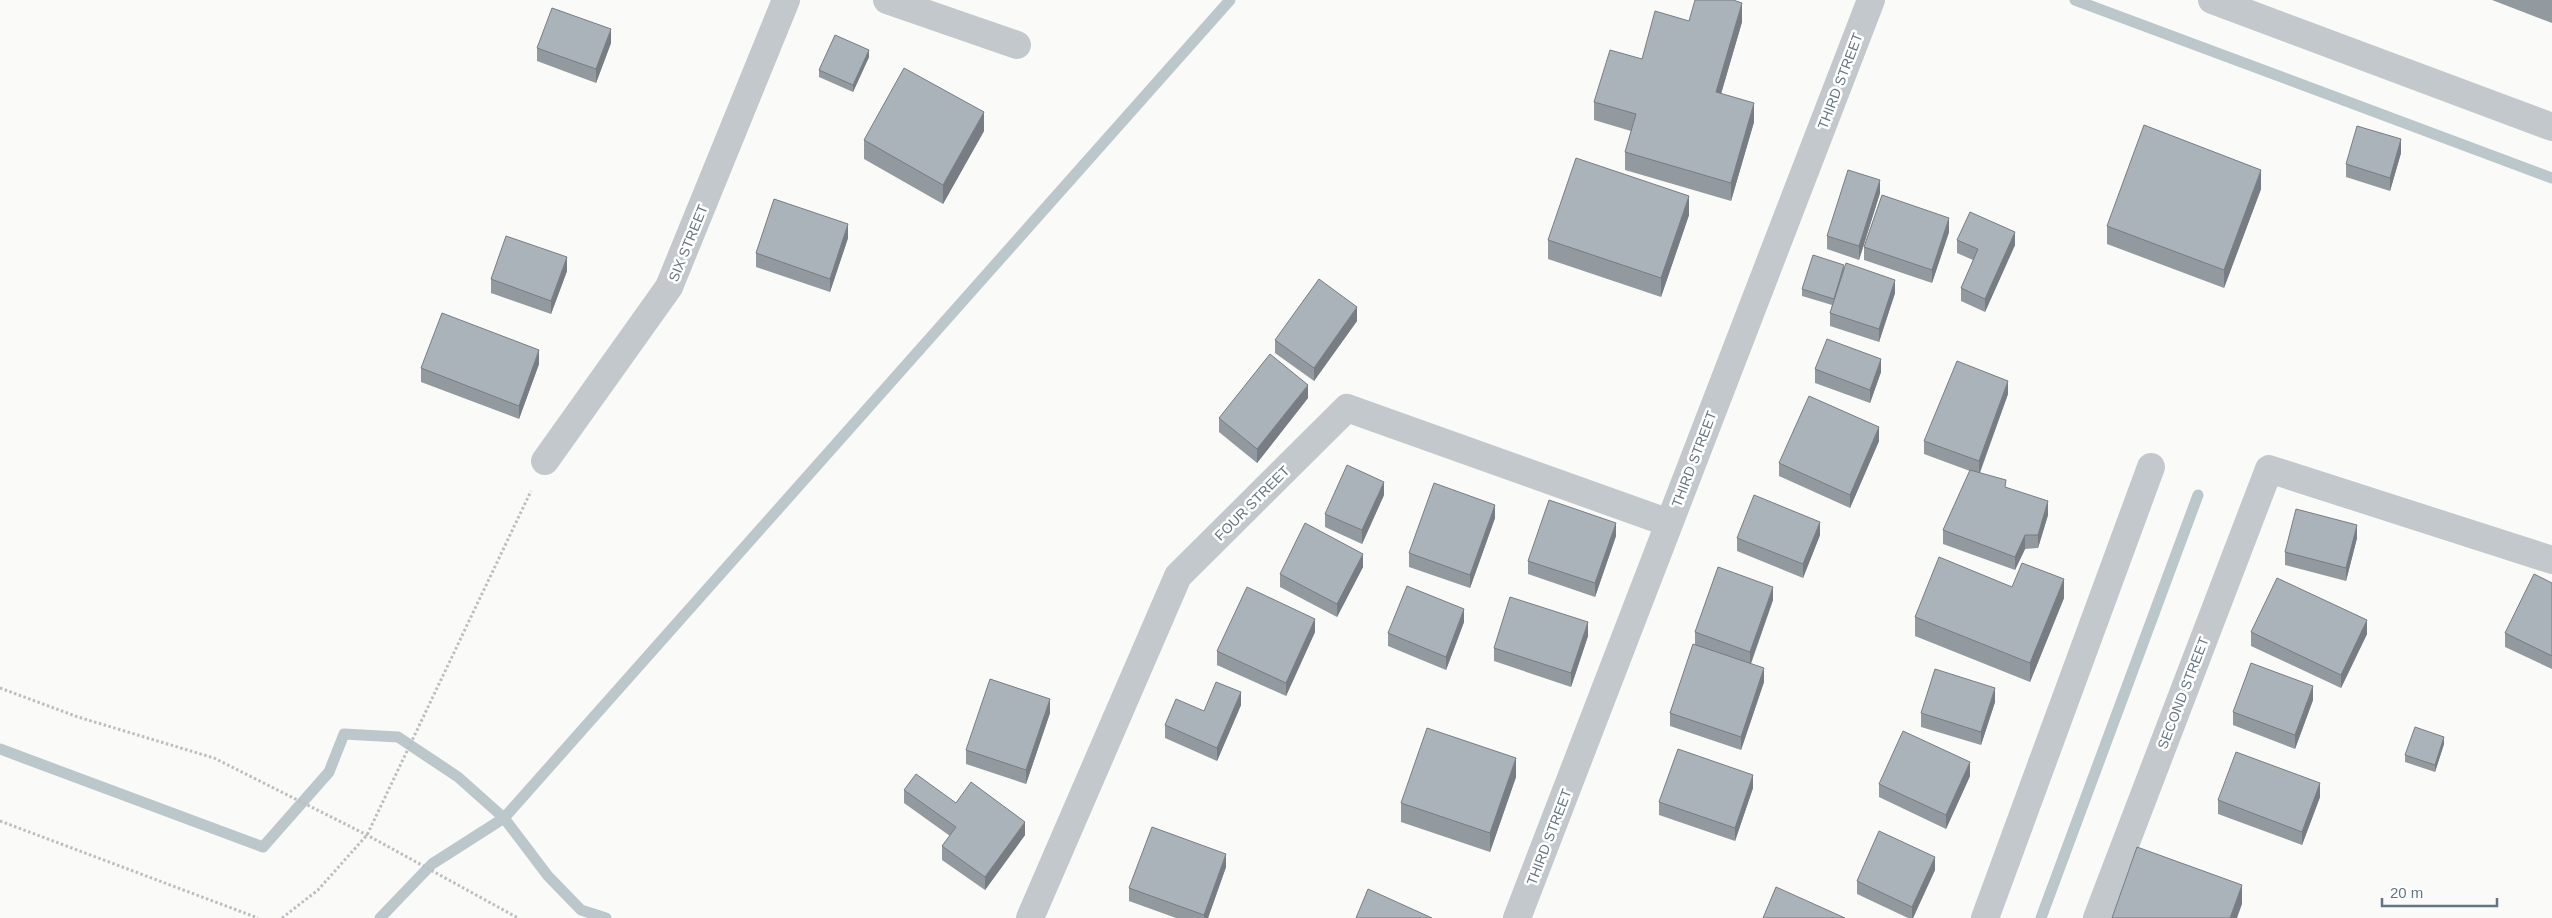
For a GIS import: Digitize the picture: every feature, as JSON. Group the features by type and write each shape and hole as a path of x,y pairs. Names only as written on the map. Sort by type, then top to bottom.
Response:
{"street":[{"name":"SIX STREET","path":"545,461 670,287 786,0"},
{"path":"887,0 1017,45"},
{"name":"THIRD STREET","path":"1517,918 1872,0"},
{"path":"2212,0 2552,127"},
{"name":"FOUR STREET","path":"1030,918 1178,576 1348,408 1669,524"},
{"path":"1985,918 2151,467"},
{"name":"SECOND STREET","path":"2097,918 2269,469 2552,560"}],"path":[{"path":"282,918 318,890 367,835 545,461"},
{"path":"0,688 78,717 214,758 367,835 518,918"},
{"path":"0,821 258,918"}],"building":[{"path":"1695,0 1733,0 1742,3 1716,92 1754,103 1731,183 1625,152 1636,114 1594,102 1610,50 1642,59 1655,11 1689,21"},
{"path":"552,8 611,29 596,69 537,48"},
{"path":"835,35 869,50 853,85 819,70"},
{"path":"904,68 984,112 943,185 864,140"},
{"path":"2144,125 2261,170 2224,270 2107,226"},
{"path":"2357,126 2401,139 2390,178 2346,164"},
{"path":"1576,158 1689,196 1661,278 1548,240"},
{"path":"1848,170 1880,180 1859,246 1827,236"},
{"path":"1882,195 1949,218 1932,270 1864,247"},
{"path":"774,199 848,224 830,279 756,253"},
{"path":"1970,212 2015,232 1985,299 1961,288 1978,249 1957,240"},
{"path":"506,236 567,257 551,301 491,279"},
{"path":"1813,255 1844,265 1834,299 1802,289"},
{"path":"1846,263 1895,280 1879,329 1830,313"},
{"path":"1319,279 1357,307 1314,368 1275,340"},
{"path":"442,313 539,350 519,406 421,368"},
{"path":"1827,339 1881,359 1870,390 1815,369"},
{"path":"1270,354 1308,385 1257,449 1219,418"},
{"path":"1957,361 2008,381 1979,461 1924,441"},
{"path":"1809,396 1879,427 1850,495 1779,463"},
{"path":"1347,465 1384,482 1362,530 1325,514"},
{"path":"1970,470 2006,480 2005,487 2048,501 2038,535 2025,535 2015,557 1943,530"},
{"path":"1434,483 1495,505 1470,575 1409,553"},
{"path":"1754,495 1820,522 1803,564 1737,538"},
{"path":"1549,500 1616,523 1595,583 1528,561"},
{"path":"2296,509 2357,525 2346,568 2285,552"},
{"path":"1305,523 1363,554 1337,604 1280,574"},
{"path":"1939,557 2012,587 2022,563 2064,579 2030,663 1915,617"},
{"path":"1718,567 1773,587 1750,652 1695,632"},
{"path":"2534,574 2552,583 2552,656 2505,633"},
{"path":"2277,578 2367,620 2341,675 2251,632"},
{"path":"1407,586 1464,609 1446,657 1388,633"},
{"path":"1247,587 1315,619 1286,683 1217,651"},
{"path":"1510,597 1588,622 1571,673 1494,648"},
{"path":"1693,644 1764,668 1741,737 1670,713"},
{"path":"2251,663 2313,686 2295,735 2233,712"},
{"path":"1935,669 1995,688 1981,732 1921,713"},
{"path":"990,679 1050,699 1026,770 966,750"},
{"path":"1216,682 1241,692 1217,748 1165,725 1176,699 1204,711"},
{"path":"2415,727 2444,737 2435,765 2405,755"},
{"path":"1427,728 1516,758 1490,833 1401,803"},
{"path":"1903,731 1970,762 1946,815 1879,784"},
{"path":"1678,749 1753,775 1735,828 1659,802"},
{"path":"2236,752 2320,783 2302,832 2218,800"},
{"path":"916,774 956,803 971,782 1025,822 985,877 942,846 956,827 904,790"},
{"path":"1152,827 1226,854 1204,915 1129,888"},
{"path":"1879,831 1935,857 1912,907 1857,881"},
{"path":"2137,847 2242,885 2230,918 2112,918"},
{"path":"1776,887 1845,918 1763,918"},
{"path":"1368,889 1432,918 1356,918"}],"waterway":[{"path":"380,918 432,864 504,818 1230,0"},
{"path":"2075,0 2552,178"},
{"path":"2041,918 2198,495"},
{"path":"0,749 263,847 329,772 344,734 398,737 458,777 504,818 548,876 581,910 606,918"}]}
